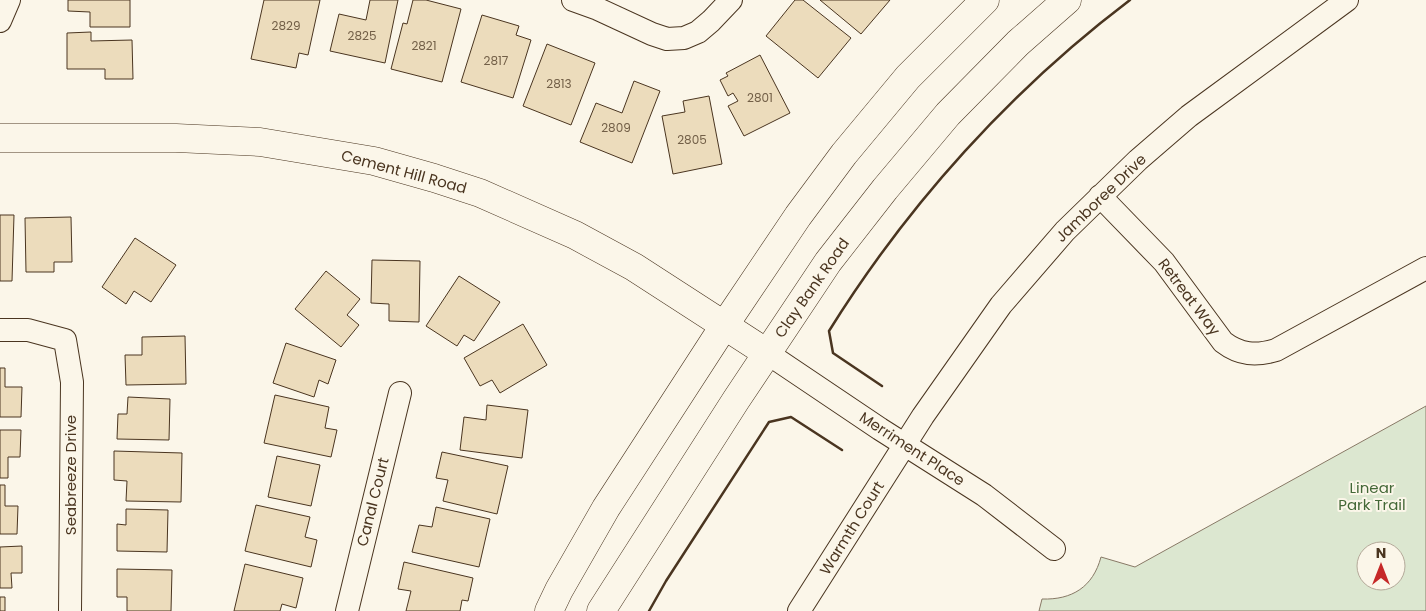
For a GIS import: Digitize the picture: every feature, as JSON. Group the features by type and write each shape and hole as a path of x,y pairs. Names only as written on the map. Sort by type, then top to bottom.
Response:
{"street":[{"path":"0,21 9,0"},
{"path":"573,0 667,39 684,38 698,32 712,21 731,0"},
{"path":"550,611 568,573 606,508 798,216 844,154 908,77 985,0"},
{"name":"Clay Bank Road","path":"600,611 828,262 885,188 948,114 1018,43 1067,0"},
{"name":"Jamboree Drive","path":"905,445 1001,305 1065,232 1100,196 1138,160 1190,116 1347,0"},
{"name":"Cement Hill Road","path":"0,138 176,138 260,142 374,161 480,193 567,231 634,268 767,353"},
{"name":"Retreat Way","path":"1100,196 1164,262 1223,342 1245,354 1256,355 1276,350 1426,268"},
{"name":"Seabreeze Drive","path":"0,330 28,330 65,340 72,382 70,611"},
{"name":"Merriment Place","path":"767,353 984,495 1054,549"},
{"name":"Canal Court","path":"346,611 400,393"},
{"name":"Warmth Court","path":"799,611 905,445"}],"green space":[{"name":"Linear Park Trail","path":"1426,406 1426,611 1039,611 1042,599 1053,599 1072,594 1087,584 1093,576 1101,557 1135,567"}],"building":[{"path":"68,0 130,0 130,27 90,27 90,12 68,11"},
{"path":"264,0 320,0 308,55 299,53 296,68 251,59"},
{"path":"370,0 398,0 385,63 330,51 339,14 366,20"},
{"path":"413,0 426,0 461,9 442,82 391,69 403,23 407,24"},
{"path":"795,0 803,0 851,38 818,78 766,36"},
{"path":"820,0 890,0 861,34"},
{"path":"482,15 519,26 516,35 531,40 513,98 461,82"},
{"path":"91,32 91,41 132,40 133,79 105,79 105,69 67,69 67,33"},
{"path":"547,44 595,63 571,125 523,106"},
{"path":"760,55 790,113 744,136 728,106 738,101 733,93 728,96 720,80 728,76 726,73"},
{"path":"634,81 660,91 632,163 580,142 596,103 622,113"},
{"path":"709,96 722,164 673,174 662,116 685,112 683,101"},
{"path":"0,215 14,215 12,281 0,281"},
{"path":"71,217 72,262 54,262 54,272 26,272 25,218"},
{"path":"135,238 176,265 151,302 134,291 126,304 102,287"},
{"path":"372,260 420,261 419,322 389,321 389,304 371,303"},
{"path":"326,271 360,299 347,315 359,325 341,347 295,309"},
{"path":"459,276 500,302 474,341 464,335 457,346 426,326"},
{"path":"523,324 547,365 500,393 492,380 480,386 464,358"},
{"path":"185,336 186,384 126,385 125,355 142,355 142,337"},
{"path":"286,343 336,360 328,384 319,380 314,397 273,383"},
{"path":"0,368 5,368 5,387 22,387 21,417 0,417"},
{"path":"275,395 329,407 325,428 337,430 331,457 264,443"},
{"path":"128,397 170,399 169,440 117,439 118,414 127,414"},
{"path":"487,405 528,410 522,458 460,450 464,417 486,420"},
{"path":"0,430 21,430 20,457 8,457 8,478 0,478"},
{"path":"114,451 182,453 181,502 126,501 127,481 114,480"},
{"path":"442,452 508,466 497,514 443,501 448,480 436,478"},
{"path":"277,456 320,465 311,506 268,497"},
{"path":"0,485 5,485 5,506 18,506 17,534 0,534"},
{"path":"256,505 310,517 305,537 317,540 311,567 245,551"},
{"path":"436,507 490,519 479,567 412,552 419,525 432,527"},
{"path":"126,509 168,510 167,552 117,551 117,524 126,525"},
{"path":"22,546 22,573 11,573 12,588 0,588 0,547"},
{"path":"404,562 473,578 468,601 462,600 460,611 406,611 411,591 398,589"},
{"path":"245,564 303,578 296,608 282,604 280,611 234,611"},
{"path":"117,569 172,570 171,611 127,611 127,597 117,597"},
{"path":"0,597 5,597 5,611 0,611"}],"wall":[{"path":"882,386 833,353 829,331 893,238 964,152 1044,72 1130,0"},
{"path":"649,611 666,581 769,422 791,417 842,450"}]}
